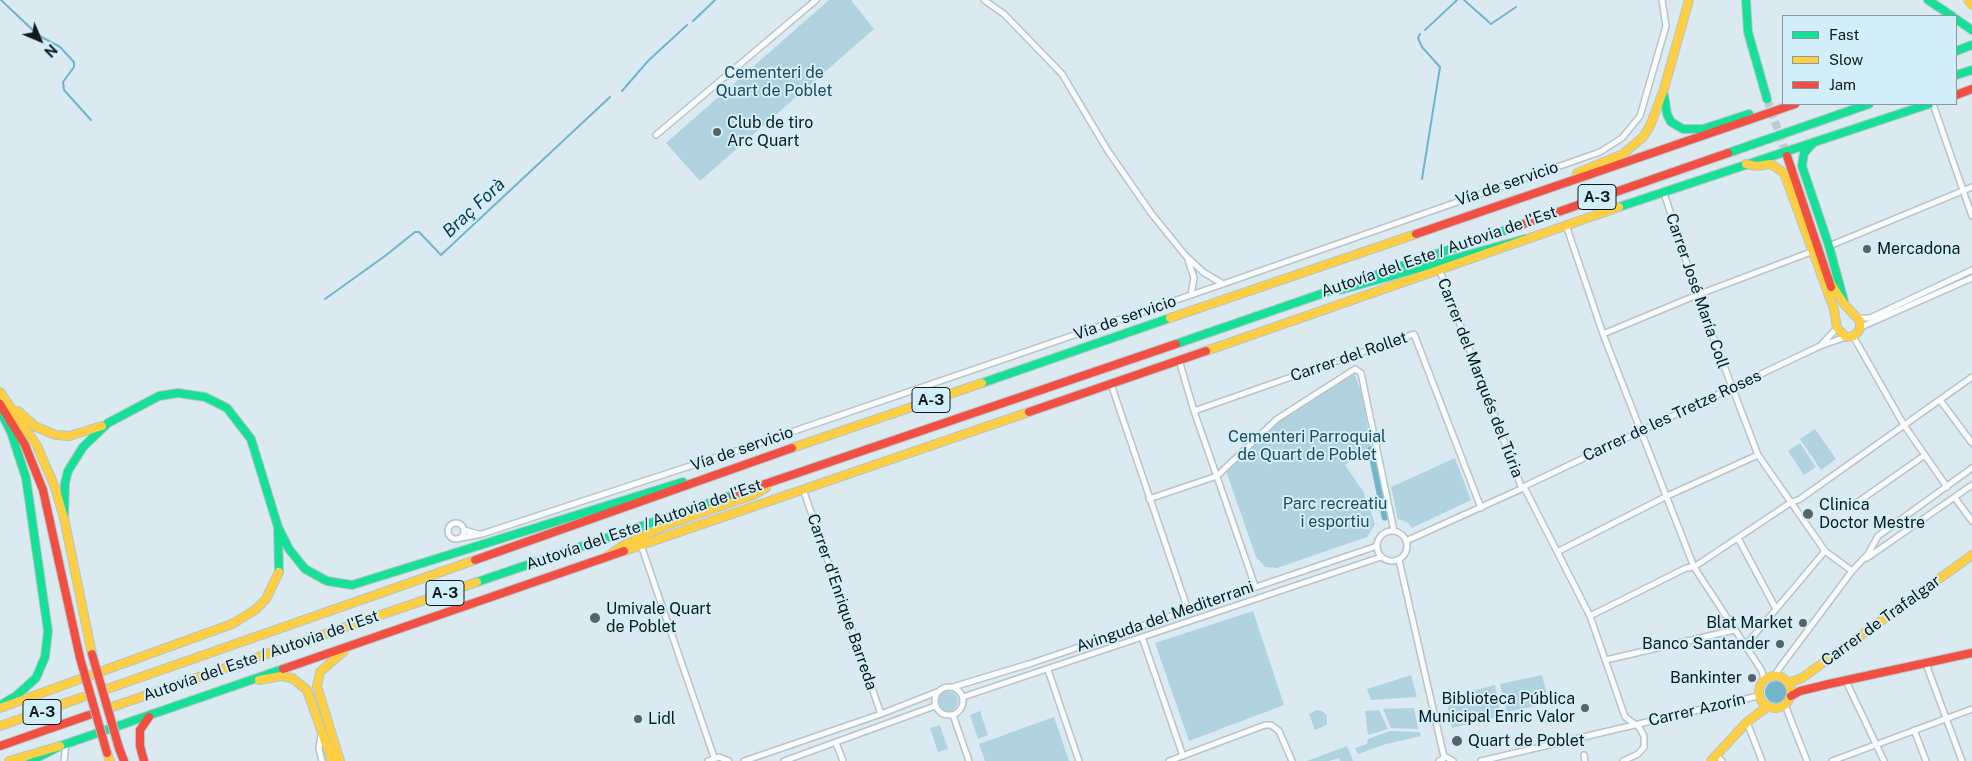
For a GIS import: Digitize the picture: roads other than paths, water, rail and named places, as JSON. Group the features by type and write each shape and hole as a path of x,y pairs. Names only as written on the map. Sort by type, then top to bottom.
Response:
{"main road":[{"path":"1479,212 1499,199 1592,167 1623,154 1638,142 1650,126 1664,89 1689,0"},
{"path":"1741,0 1767,99"},
{"path":"1745,10 1746,0"},
{"path":"1928,0 1950,15"},
{"path":"1968,0 1972,5"},
{"path":"1957,20 1971,30"},
{"path":"1957,51 1972,45"},
{"path":"1957,75 1972,70"},
{"path":"1664,89 1666,114 1671,122 1683,129 1703,129 1751,113 1768,112"},
{"path":"1957,95 1972,89"},
{"name":"Autovía del Este / Autovia de l'Est","path":"107,689 694,482 1792,105"},
{"name":"Autovía del Este / Autovia de l'Est","path":"112,708 1867,105"},
{"path":"9,761 63,745 255,680 641,545 1510,247 1526,239 1745,164 1928,105"},
{"path":"1814,141 1804,154 1802,166 1829,246 1845,305"},
{"path":"1787,156 1831,284 1837,326 1850,336 1861,327 1856,315 1845,305 1831,284"},
{"path":"1745,164 1758,166 1771,164 1782,169 1834,309"},
{"path":"1324,293 1354,288 1412,268 1526,239"},
{"path":"1837,326 1842,315 1856,315"},
{"path":"0,391 36,427 56,436 69,436 108,423 148,401 169,394 196,395 217,402 236,417 251,439 278,527 288,549 305,569 327,581 352,585 401,572 679,482 694,482"},
{"path":"0,391 37,446 55,487 64,518 92,654 124,761"},
{"path":"0,404 26,445 43,490 80,658 110,761"},
{"path":"0,410 11,432 26,478 48,631 45,657 36,678 0,707"},
{"path":"64,518 65,483 73,461 82,447 108,423"},
{"path":"605,558 624,545 664,526 754,495 779,480"},
{"path":"0,707 196,639 246,616 266,599 279,573 278,527"},
{"name":"Carrer de Trafalgar","path":"1788,683 1798,681 1972,555"},
{"path":"340,761 316,686 320,672 326,664 351,646"},
{"path":"1759,698 1767,707 1774,709 1785,705 1791,696 1800,692 1972,652"},
{"path":"255,680 281,676 292,678 307,690 332,761"},
{"path":"1712,761 1720,758 1758,708 1759,689 1764,680 1770,676 1778,676 1788,683 1791,688 1791,696"},
{"name":"A-3","path":"0,726 83,697"},
{"path":"1748,722 1767,707"},
{"name":"A-3","path":"0,746 89,715"},
{"path":"144,761 140,730 142,724 150,716"},
{"path":"31,761 63,745"}],"street":[{"path":"656,135 816,0"},
{"path":"984,0 1004,14 1062,74 1125,177 1185,255 1203,272 1223,284"},
{"name":"Vía de servicio","path":"461,538 482,534 727,454 1600,152 1622,138 1640,116 1650,87 1666,26 1662,0"},
{"path":"1931,105 1972,216"},
{"path":"1829,246 1972,187"},
{"name":"Carrer José María Coll","path":"1664,192 1697,295 1758,455 1790,503 1825,550 1852,571"},
{"path":"1566,226 1603,334 1694,568 1762,671 1764,680"},
{"path":"1603,334 1697,295 1812,252"},
{"path":"1185,255 1194,278 1191,295"},
{"path":"1856,315 1870,318 1972,270"},
{"name":"Carrer del Marqués del Túria","path":"1440,271 1523,487 1590,616 1625,718 1639,727 1644,736 1644,747 1633,759"},
{"path":"1861,327 1972,278"},
{"name":"Carrer de les Tretze Roses","path":"1820,346 1837,326"},
{"name":"Carrer del Rollet","path":"1194,411 1414,334 1481,508"},
{"path":"1850,336 1904,425 1947,486"},
{"name":"Carrer de les Tretze Roses","path":"1406,541 1481,508 1820,346 1850,336"},
{"path":"1179,360 1194,411 1256,586"},
{"path":"1149,499 1217,476 1280,417 1351,370 1358,370 1368,404 1394,531"},
{"path":"1590,616 1686,568 1694,568 1790,503 1800,499 1972,377"},
{"path":"1111,384 1188,610"},
{"path":"1940,400 1972,443"},
{"path":"1557,552 1667,496 1758,455"},
{"path":"1855,504 1925,455"},
{"path":"1778,676 1777,672 1781,666 1852,571 1868,554 1878,536 1972,468"},
{"path":"1852,571 1873,554 1972,486"},
{"name":"Carrer d'Enrique Barreda","path":"803,490 881,714"},
{"path":"1955,498 1972,521"},
{"path":"464,530 461,538 452,538 448,530 451,525 456,523 461,525 464,530 482,534"},
{"path":"1394,531 1400,533 1406,541 1406,552 1399,560 1388,561 1381,557 1377,546 1384,533 1394,531"},
{"path":"1738,538 1776,608"},
{"path":"641,545 714,757"},
{"name":"Avinguda del Mediterrani","path":"953,687 1377,546"},
{"path":"1745,646 1825,550"},
{"name":"Avinguda del Mediterrani","path":"963,697 1381,557"},
{"path":"1399,560 1444,757"},
{"path":"1606,660 1734,630"},
{"path":"1142,637 1183,756"},
{"path":"1926,664 1962,761"},
{"path":"1048,670 1079,761"},
{"path":"1846,681 1884,761"},
{"path":"744,761 881,714 937,692 944,687 953,687 963,697 962,706 953,715"},
{"path":"937,692 934,699 935,706 942,714 953,715"},
{"name":"Carrer Azorín","path":"1481,761 1759,698"},
{"path":"1785,705 1807,761"},
{"path":"784,761 935,706"},
{"path":"1832,761 1972,709"},
{"path":"953,715 969,761"},
{"path":"1748,722 1762,761"},
{"path":"1169,761 1265,725 1276,728 1282,736 1292,761"},
{"path":"320,726 319,749 322,761"},
{"path":"1914,730 1926,761"},
{"path":"836,743 843,761"},
{"path":"63,745 64,761"},
{"path":"1584,754 1585,761"},
{"path":"708,761 714,757 723,757 729,761"},
{"path":"1439,761 1444,757"},
{"path":"1444,757 1453,761"},
{"path":"1623,761 1633,759"}],"water":[{"path":"1776,681 1784,684 1787,692 1784,700 1776,703 1768,700 1765,692 1768,684"}],"waterway":[{"name":"Braç Forà","path":"1,0 38,35 60,47 74,62 74,67 63,82 64,90 91,120"},
{"name":"Braç Forà","path":"693,21 715,0"},
{"path":"1425,30 1457,0"},
{"path":"1464,0 1491,24 1516,7"},
{"name":"Braç Forà","path":"622,91 648,61 687,25"},
{"path":"1420,34 1418,38 1422,47 1440,67 1422,179"},
{"name":"Braç Forà","path":"325,299 415,232 419,232 441,255 610,97"},
{"path":"1371,450 1385,517"}],"tunnel":[{"path":"1767,99 1787,156"}],"place":[{"name":"Club de tiro Arc Quart","path":"717,132"},
{"name":"Mercadona","path":"1867,249"},
{"name":"Clinica Doctor Mestre","path":"1808,514"},
{"name":"Umivale Quart de Poblet","path":"595,618"},
{"name":"Blat Market","path":"1803,623"},
{"name":"Banco Santander","path":"1780,644"},
{"name":"Bankinter","path":"1752,678"},
{"name":"Biblioteca Pública Municipal Enric Valor","path":"1585,708"},
{"name":"Lidl","path":"638,719"},
{"name":"Quart de Poblet","path":"1457,741"}],"park label":[{"name":"Cementeri de Quart de Poblet","path":"774,82"},
{"name":"Cementeri Parroquial de Quart de Poblet","path":"1307,446"},
{"name":"Parc recreatiu i esportiu","path":"1335,513"}]}
